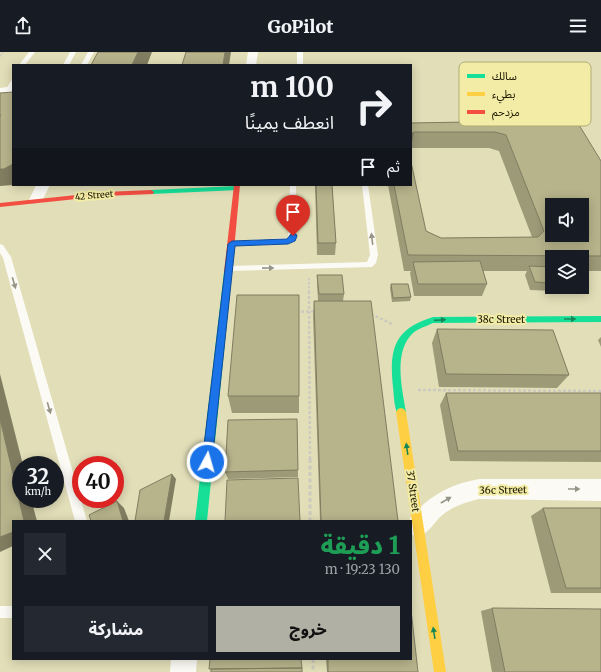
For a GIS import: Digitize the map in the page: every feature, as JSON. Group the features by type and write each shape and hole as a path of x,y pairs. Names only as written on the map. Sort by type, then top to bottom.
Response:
{"street":[{"path":"251,64 253,52"},
{"path":"36,200 43,186"},
{"path":"200,520 232,244 237,187"},
{"name":"42 Street","path":"0,205 36,200 105,194 237,187"},
{"name":"38c Street","path":"405,334 422,323 444,319 601,319"},
{"name":"37 Street","path":"405,334 397,354 398,390 440,672"},
{"name":"36c Street","path":"418,526 430,512 444,500 461,492 479,489 601,490"},
{"path":"183,672 184,660"}],"lane":[{"path":"23,64 32,52"},
{"path":"67,64 73,52"},
{"path":"84,64 90,52"},
{"path":"300,52 300,64"},
{"path":"232,244 292,240 293,186"},
{"path":"229,269 364,267 372,263 374,255 365,186"},
{"path":"0,247 7,257 81,520"},
{"path":"0,612 12,612"}],"path":[{"path":"0,56 3,52"},
{"path":"309,267 310,520"},
{"path":"294,312 323,311"},
{"path":"366,312 384,319 405,334"},
{"path":"398,390 601,391"},
{"path":"313,660 313,672"}],"building":[{"path":"98,52 138,52 132,64 92,64"},
{"path":"186,52 225,52 223,64 182,64"},
{"path":"12,92 12,165 4,169 0,169 0,93"},
{"path":"459,122 459,126 580,126 601,161 601,256 589,256 589,250 545,250 545,256 408,255 394,186 412,186 412,167 426,231 441,238 538,237 544,231 506,135 495,132 414,132 412,133 412,123"},
{"path":"316,186 332,186 336,243 318,243"},
{"path":"480,261 487,284 418,284 413,262"},
{"path":"529,266 545,267 545,283 535,282"},
{"path":"317,275 342,275 344,294 319,294"},
{"path":"391,284 408,284 411,297 393,298"},
{"path":"237,295 299,295 299,396 228,396"},
{"path":"314,301 371,301 398,520 321,520"},
{"path":"437,329 553,330 569,375 446,374"},
{"path":"446,393 601,393 601,451 458,451"},
{"path":"0,419 12,470 12,508 21,508 24,520 12,520 12,532 0,537"},
{"path":"297,419 298,470 225,472 228,420"},
{"path":"172,474 164,520 135,520 140,490"},
{"path":"298,478 300,520 225,520 227,480"},
{"path":"103,508 119,508 123,520 91,520 89,515"},
{"path":"543,508 601,508 601,588 566,588"},
{"path":"492,608 601,609 601,672 505,672"},
{"path":"412,619 418,672 328,672 328,660 412,660"},
{"path":"210,660 301,660 302,668 209,669"},
{"path":"302,668 302,672 211,672 211,669"}],"traffic: fast":[{"path":"151,192 237,188"},
{"path":"201,520 228,272"},
{"path":"401,412 396,369 397,358 403,339 410,331 418,326 433,320 601,319"}],"traffic: slow":[{"path":"401,412 440,672"}],"traffic: jam":[{"path":"228,272 237,186"},
{"path":"0,205 105,194 151,192"}],"route":[{"path":"207,462 232,244 288,241 292,240 293,236"}]}
